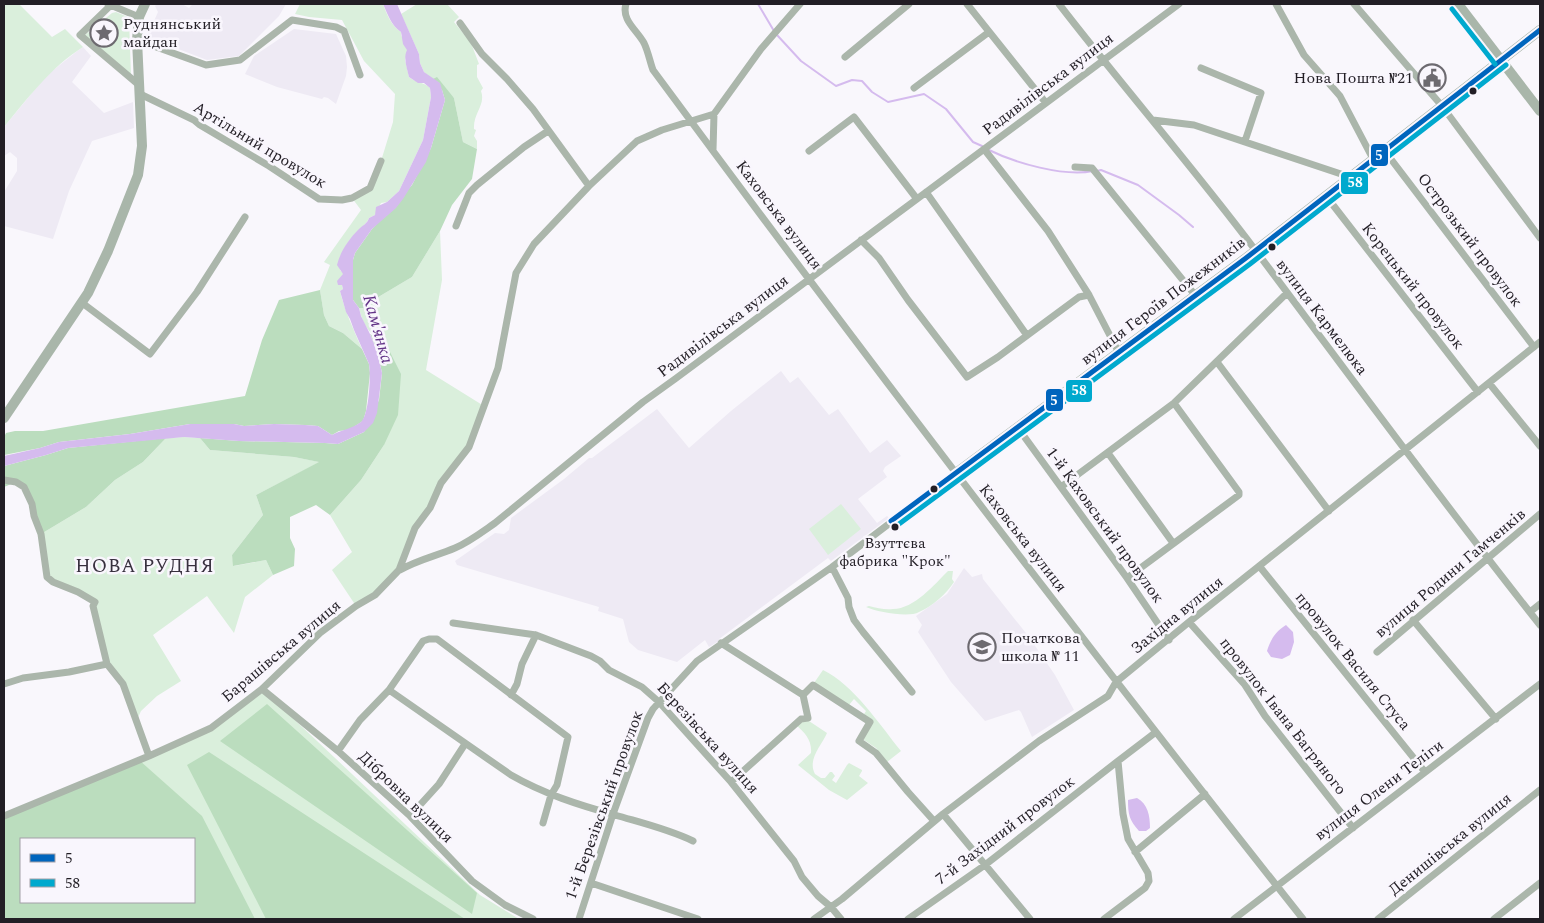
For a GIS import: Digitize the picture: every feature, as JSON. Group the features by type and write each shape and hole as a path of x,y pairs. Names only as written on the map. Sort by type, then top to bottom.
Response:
{"street":[{"path":"139,17 110,4 80,35 139,89"},
{"path":"4,418 88,292 108,251 138,175 142,146 138,40 139,17 145,4"},
{"name":"Каховська вулиця","path":"626,4 625,15 631,27 644,44 653,70 755,208 1116,682 1303,919"},
{"path":"713,150 714,114 760,49 800,4"},
{"path":"844,57 908,4"},
{"path":"967,4 1046,103"},
{"name":"вулиця Кармелюка","path":"1059,4 1256,250 1404,451 1540,625"},
{"name":"Радивілівська вулиця","path":"399,570 417,561 455,548 494,523 643,402 1179,4"},
{"path":"1276,4 1304,55 1340,96 1374,159"},
{"path":"1354,4 1442,106 1540,238"},
{"path":"1458,4 1540,111"},
{"path":"138,40 206,65 240,60 292,20 336,27 344,31 360,74"},
{"path":"460,22 482,54 508,79 533,109 589,186"},
{"name":"вулиця Героїв Пожежників","path":"660,702 697,661 832,567 1119,353 1256,250 1540,30"},
{"path":"914,88 990,32"},
{"path":"1201,68 1261,93 1245,141"},
{"name":"Артільний провулок","path":"139,89 194,120 319,199 331,201 352,198 370,188 381,161"},
{"name":"Барашівська вулиця","path":"4,816 149,756 210,728 262,689 320,633 356,606 375,595 399,570 415,528 430,508 442,483 469,447 498,368 516,273 534,244 589,186 637,141 662,130 714,114"},
{"path":"809,151 854,117 917,199"},
{"path":"1153,120 1194,125 1350,177"},
{"path":"456,226 469,193 477,184 524,147 548,131"},
{"path":"984,149 1048,231 1089,295 1119,353"},
{"name":"Острозький провулок","path":"1384,150 1537,344"},
{"path":"1075,167 1092,168 1195,295"},
{"path":"926,192 1026,334"},
{"name":"Корецький провулок","path":"1326,196 1478,392"},
{"path":"81,302 150,354 197,292 245,217"},
{"path":"862,240 879,258 908,300 967,377 998,357 1026,334 1079,296 1089,295"},
{"path":"1061,487 1174,403 1287,293"},
{"name":"Західна вулиця","path":"814,919 842,899 943,814 1039,742 1108,696 1116,682 1189,622 1537,344"},
{"path":"1217,362 1329,511"},
{"path":"1489,383 1540,446"},
{"path":"1127,578 1173,542 1238,497 1239,493 1174,403"},
{"name":"1-й Каховський провулок","path":"1018,428 1127,578 1168,640"},
{"path":"1108,453 1173,542"},
{"path":"4,480 16,482 24,487 32,504 34,516 41,534 47,576 52,582 78,592 95,602 94,606 107,664 123,684 149,756"},
{"name":"вулиця Родини Гамченків","path":"1377,652 1540,514"},
{"path":"409,545 410,556 417,561"},
{"path":"832,567 848,598 854,620 912,692"},
{"name":"провулок Василя Стуса","path":"1260,567 1425,772"},
{"path":"1530,612 1540,604"},
{"path":"1413,620 1496,719"},
{"name":"провулок Івана Багряного","path":"1189,622 1245,685 1265,716 1353,828"},
{"name":"Березівська вулиця","path":"453,623 536,635 600,661 609,670 642,687 660,702 731,782 794,861 802,877 841,919"},
{"path":"511,695 517,684 522,664 536,635"},
{"path":"338,751 360,720 389,690 423,641 437,639 568,737 557,785 551,795 543,823"},
{"path":"721,643 803,695 808,718 801,719 731,782"},
{"path":"4,684 23,678 69,672 107,664"},
{"name":"вулиця Олени Теліги","path":"1234,919 1540,684"},
{"path":"803,695 813,685 870,722 859,741 876,753 934,821"},
{"name":"Дібровна вулиця","path":"262,689 338,751 410,816 472,881 506,904 533,919"},
{"path":"389,690 511,775 551,795 676,832 693,840"},
{"name":"1-й Березівський провулок","path":"579,919 612,814 648,718 660,702"},
{"name":"7-й Західний провулок","path":"908,919 984,865 1156,732"},
{"path":"410,816 439,784 465,744"},
{"path":"1104,919 1145,888 1149,881 1148,873 1128,839 1123,814 1118,761"},
{"name":"Денишівська вулиця","path":"1378,919 1540,790"},
{"path":"1135,852 1204,794"},
{"path":"943,814 1030,919"},
{"path":"591,883 698,919"},
{"path":"1494,919 1540,883"}],"shaded area":[{"path":"157,4 182,4 189,8 193,4 286,4 279,16 239,56 207,60 147,37 158,12 155,6"},
{"path":"383,4 397,4 419,54 424,72 440,83 445,100 426,162 403,199 396,208 372,229 355,253 353,260 353,300 359,308 377,351 382,373 377,413 373,423 364,432 338,444 184,437 68,448 4,466 4,456 59,442 130,434 190,424 318,426 332,435 361,422 368,404 369,364 346,312 340,291 343,289 342,285 338,285 337,281 343,274 337,265 340,255 348,242 369,218 375,215 376,207 387,202 399,191 423,140 431,97 430,88 424,83 418,83 409,77 405,60 407,50 403,44 401,32 392,23"},
{"path":"294,29 336,34 346,56 347,67 346,76 336,104 328,98 324,97 322,99 277,87 245,74 254,56"},
{"path":"83,47 91,56 72,82 104,113 133,102 134,128 92,141 69,191 53,239 4,226 4,192 17,171 17,158 10,152 4,156 4,127 46,76"},
{"path":"781,371 790,383 798,377 829,415 838,409 870,453 887,440 901,456 885,467 883,471 887,477 858,499 877,523 887,516 889,518 831,561 828,558 709,647 705,640 677,662 638,650 629,642 623,619 598,611 599,607 457,565 455,561 495,533 504,534 509,530 511,518 657,409 689,448"},
{"name":"Початкова школа № 11","path":"964,568 972,577 982,574 983,579 1029,637 1055,675 1074,710 1032,737 1019,710 985,721 951,682 918,632 922,625 916,616 947,594"},
{"path":"1286,625 1293,632 1294,642 1290,655 1282,659 1271,657 1267,651 1270,643 1276,633"},
{"path":"1137,798 1144,804 1149,815 1150,828 1146,831 1139,831 1130,817 1128,800"}],"green space":[{"path":"4,4 19,4 52,37 65,29 83,47 50,73 4,127"},
{"path":"300,4 383,4 392,23 401,32 408,50 405,60 409,77 430,88 431,97 423,140 399,191 387,202 381,203 375,215 369,218 348,242 343,254 340,270 344,274 340,279 343,289 340,291 347,314 362,349 343,333 329,326 324,315 320,290 330,265 324,262 361,210 352,198 370,188 381,161 393,122 395,94 364,61 342,20 295,14"},
{"path":"417,4 447,4 459,17 454,22 471,43 479,64 477,65 477,77 483,88 481,91 481,105 474,123 477,149 463,142 454,98 424,72 420,63 419,54 401,14"},
{"path":"116,12 129,19 131,75 84,36 112,13"},
{"path":"437,77 454,98 463,142 477,149 472,179 452,205 440,231 412,277 380,296 365,308 359,308 353,300 353,260 355,253 372,229 412,185 431,148 445,100 442,90 433,79"},
{"path":"440,231 442,280 426,370 484,406 469,447 441,483 415,528 399,570 375,595 356,606 332,570 352,552 330,515 361,480 384,445 386,344 368,330 359,308 366,308 380,296 412,277"},
{"path":"320,290 324,315 329,326 343,333 362,349 369,364 370,373 366,411 363,421 349,430 339,431 332,435 318,426 190,424 130,434 59,442 4,455 4,437 6,433 15,431 43,431 245,396 262,340 279,300"},
{"path":"370,334 386,344 401,374 398,415 384,445 361,480 330,515 316,505 290,517 290,538 295,549 294,566 273,575 266,560 233,566 232,555 263,515 256,495 319,462 294,457 210,450 200,438 338,444 364,432 379,400 382,373 377,351"},
{"path":"166,438 200,438 210,450 294,457 320,462 256,495 263,515 232,555 234,566 266,560 273,575 245,597 234,633 207,596 153,635 181,681 157,696 141,711 136,722 123,684 107,664 93,606 88,598 47,577 41,534 86,507 115,480 143,462"},
{"path":"166,438 143,462 115,480 86,507 41,534 28,497 16,482 4,487 4,466 68,448"},
{"path":"841,504 861,529 828,555 809,529"},
{"path":"948,571 953,571 952,579 954,582 939,599 919,612 901,614 878,611 866,607 890,609 909,605 924,595"},
{"path":"823,670 834,676 855,695 901,751 887,762 876,748 864,740 864,736 873,721 864,714 866,711 854,699 849,705 814,683"},
{"path":"262,689 480,895 519,919 4,919 4,819 211,728"},
{"path":"267,704 477,893 472,914 220,741"},
{"path":"809,721 827,733 814,758 813,768 815,774 825,778 832,772 835,776 832,780 836,783 849,763 862,770 859,776 868,783 847,800 829,790 798,765 811,753 807,737 796,725"},
{"path":"209,752 465,919 266,919 187,765"},
{"path":"139,760 202,816 255,919 4,919 4,819"}],"waterway":[{"path":"758,4 774,31"},
{"path":"777,35 801,61 836,86 852,80 862,81 872,92 888,102 924,94 946,109 973,142 982,146"},
{"path":"989,150 1012,160 1040,168 1068,172 1093,171"},
{"path":"1097,171 1101,170 1138,185 1193,227"}],"transit line":[{"name":"58","path":"1452,9 1495,64"},
{"name":"5","path":"891,521 1246,258 1540,30"},
{"name":"58","path":"895,527 1250,264 1506,65"}],"place":[{"name":"Руднянський майдан","path":"104,33"},
{"name":"Нова Пошта №21","path":"1432,78"},
{"name":"Взуттєва фабрика \"Крок\"","path":"895,527"},
{"name":"Початкова школа № 11","path":"982,647"}],"district":[{"name":"НОВА РУДНЯ","path":"145,566"}],"water label":[{"name":"Кам'янка","path":"378,329"}]}
